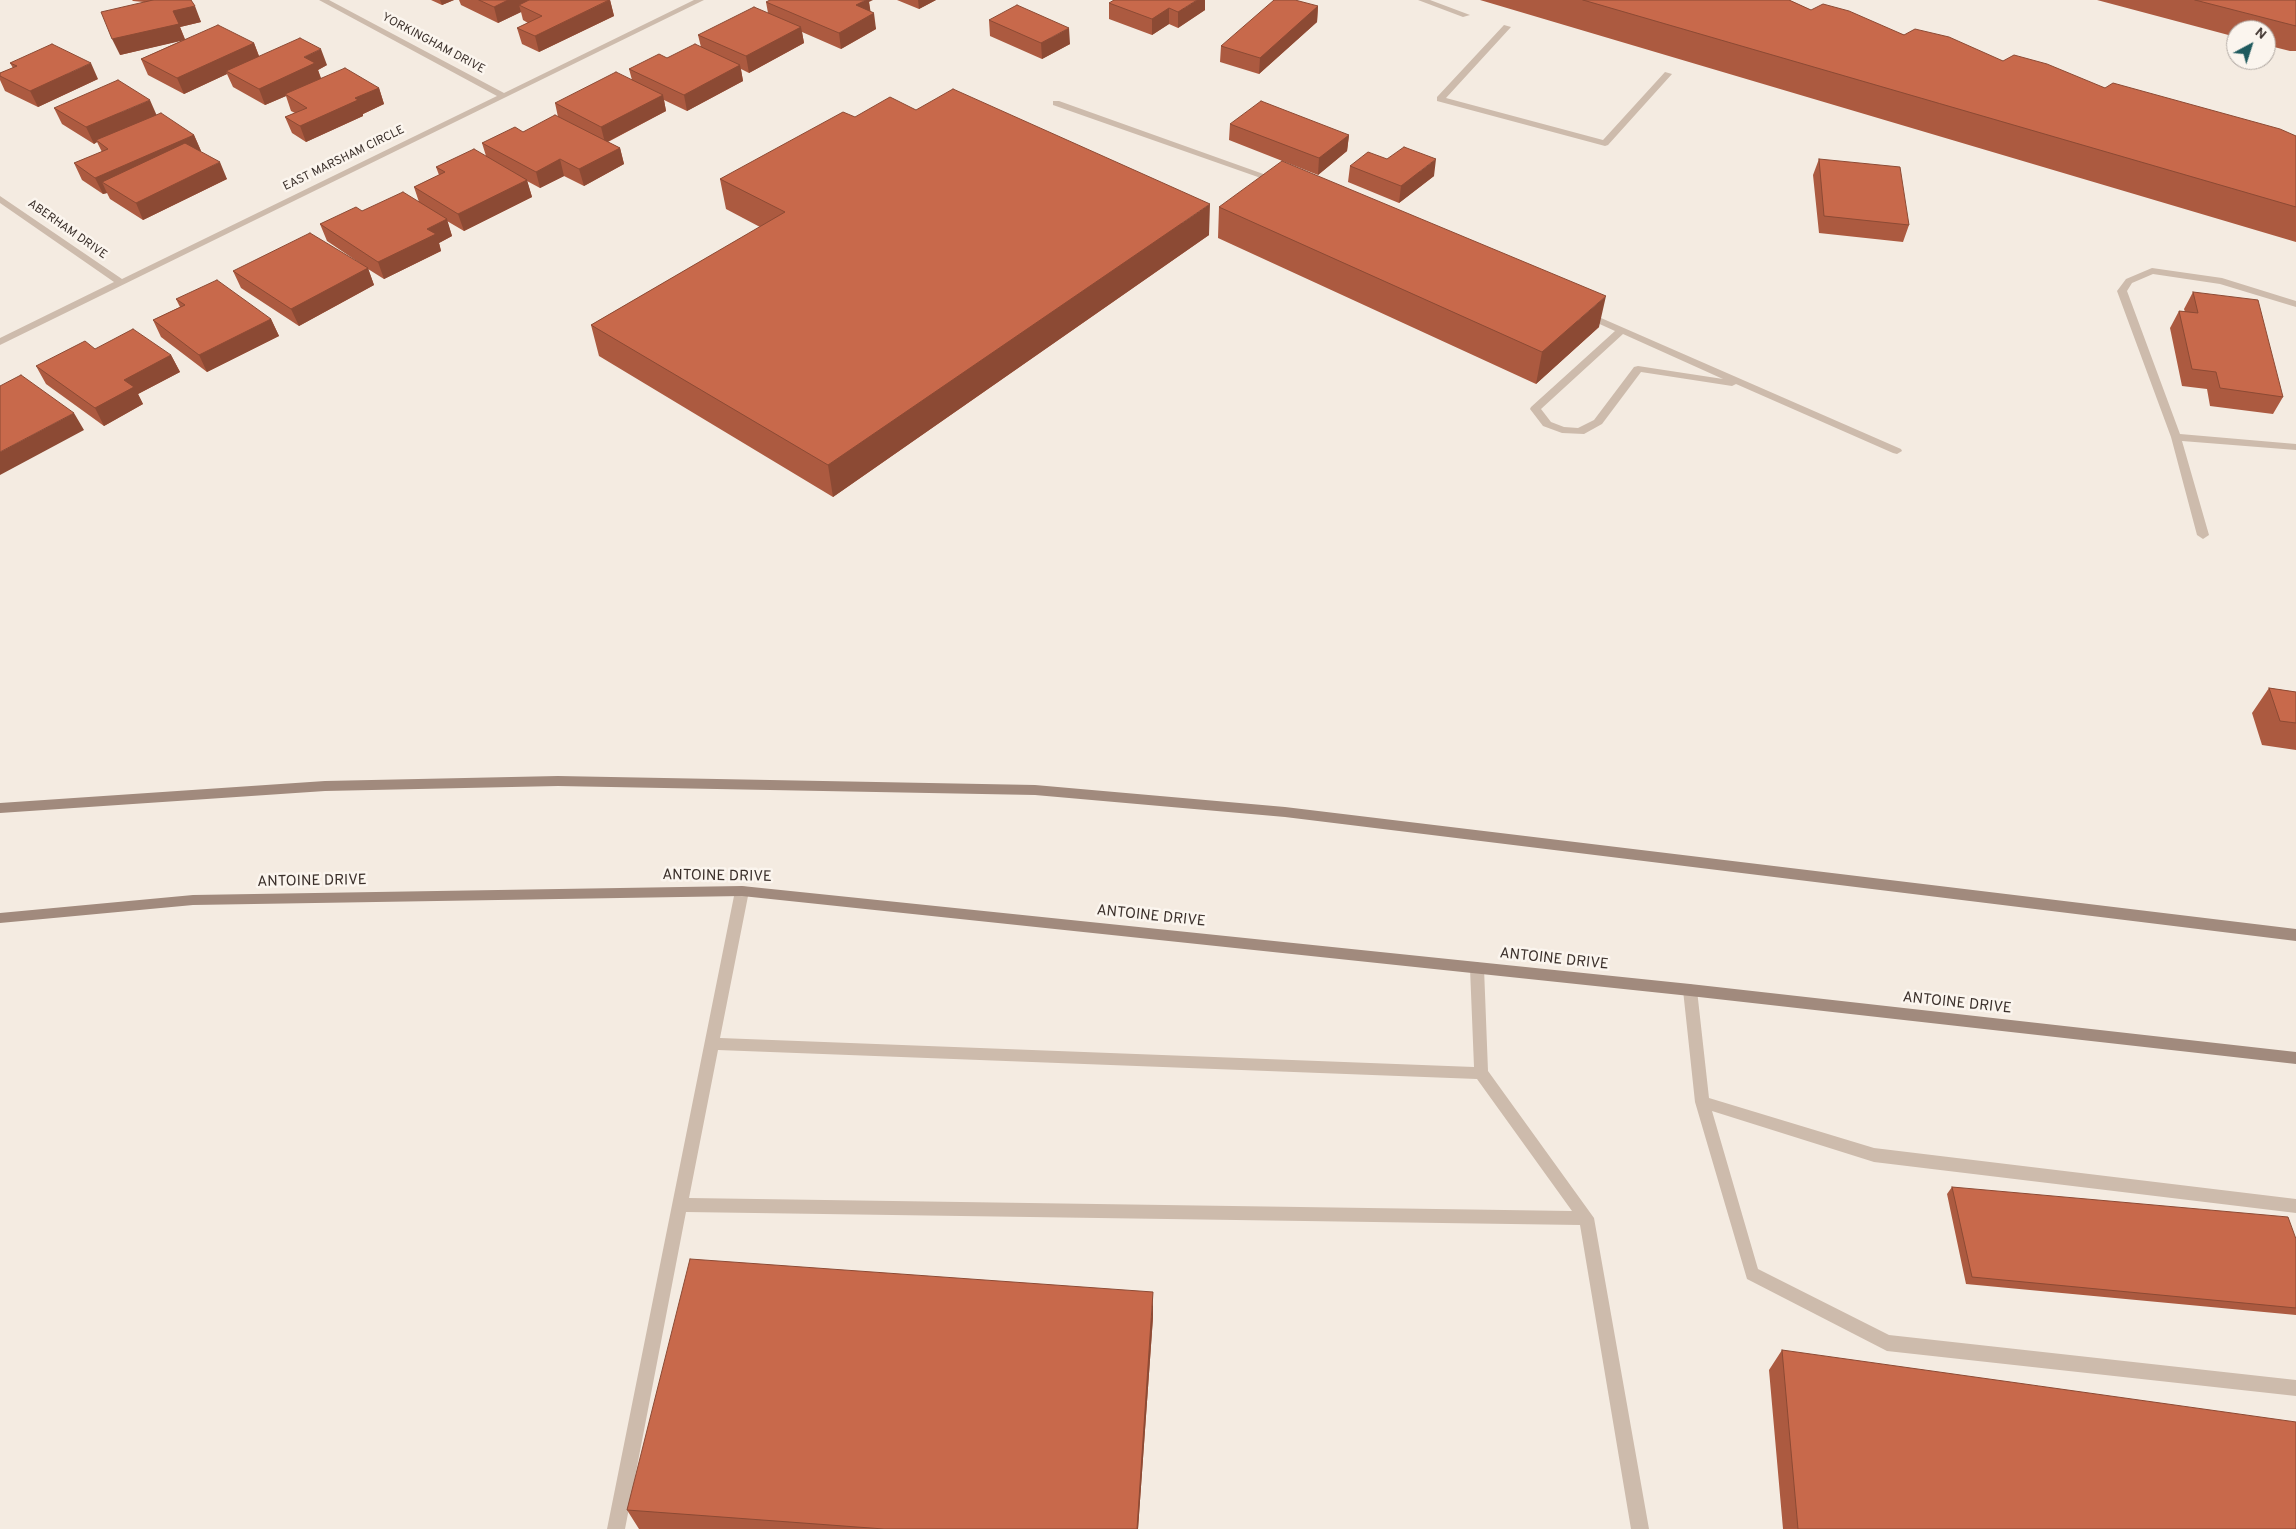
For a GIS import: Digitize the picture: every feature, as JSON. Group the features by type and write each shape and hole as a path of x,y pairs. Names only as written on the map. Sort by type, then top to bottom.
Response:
{"main road":[{"path":"0,808 325,786 548,781 1035,790 1285,812 2296,935"},
{"name":"ANTOINE DRIVE","path":"0,918 192,900 742,890 1690,990 2296,1058"}],"street":[{"name":"YORKINGHAM DRIVE","path":"323,0 504,96"},
{"name":"EAST MARSHAM CIRCLE","path":"0,342 700,0"},
{"path":"1422,0 1466,15"},
{"path":"1507,27 1440,99 1605,144 1668,74"},
{"path":"1056,103 1284,184"},
{"name":"ABERHAM DRIVE","path":"0,199 120,282"},
{"path":"2203,534 2176,437 2122,291 2129,281 2152,271 2184,274 2222,281 2296,304"},
{"path":"1576,310 1897,451"},
{"path":"1622,330 1535,409 1547,424 1562,430 1580,432 1598,422 1638,369 1749,386"},
{"path":"2176,437 2296,447"},
{"path":"616,1529 742,890"},
{"path":"1477,968 1481,1073 1586,1218 1640,1529"},
{"path":"1690,990 1702,1102 1752,1274 1886,1343 2296,1388"},
{"path":"711,1044 1481,1073"},
{"path":"1702,1102 1874,1155 2296,1206"},
{"path":"680,1205 1586,1218"}],"building":[{"path":"153,0 191,0 195,6 173,11 179,24 112,39 101,12"},
{"path":"479,0 508,0 494,7"},
{"path":"529,0 609,0 535,36 517,28 542,16 519,5"},
{"path":"770,0 866,0 856,5 874,13 839,33 766,2"},
{"path":"1114,0 1197,0 1178,12 1169,8 1152,19 1109,3"},
{"path":"1274,0 1295,0 1318,6 1260,58 1221,46"},
{"path":"1583,0 1789,0 1811,10 1823,4 1849,11 1904,35 1915,29 1949,37 2003,61 2014,55 2047,64 2105,88 2113,83 2280,129 2296,136 2296,207"},
{"path":"2195,0 2296,0 2296,26"},
{"path":"1017,5 1069,28 1041,43 989,20"},
{"path":"754,7 801,27 746,56 698,35"},
{"path":"218,25 254,43 177,78 141,59"},
{"path":"300,38 321,49 304,57 315,63 259,89 226,71"},
{"path":"52,44 91,63 30,91 0,76 0,73 17,66 10,63"},
{"path":"695,44 740,65 684,95 629,69 659,54 667,58"},
{"path":"345,68 379,88 355,98 358,100 300,126 285,117 307,108 285,94"},
{"path":"616,72 663,95 601,127 555,103"},
{"path":"118,80 150,100 86,127 54,108"},
{"path":"953,89 1210,204 828,465 591,325 785,212 720,179 843,112 855,117 890,97 916,110"},
{"path":"1261,101 1349,135 1319,158 1230,124"},
{"path":"161,113 194,135 95,178 74,163 108,149 96,140"},
{"path":"555,115 620,148 579,169 560,159 536,172 482,143 515,127 523,132"},
{"path":"185,143 220,162 136,203 102,182"},
{"path":"1404,147 1436,159 1401,186 1350,166 1368,152 1387,159"},
{"path":"474,149 527,180 458,214 414,187 445,172 436,167"},
{"path":"1819,159 1900,167 1909,225 1824,216"},
{"path":"1282,161 1606,296 1542,352 1219,207"},
{"path":"403,192 447,219 427,229 436,234 378,262 320,224 356,207 362,211"},
{"path":"310,233 368,268 291,309 233,271"},
{"path":"217,280 271,319 199,355 153,320 185,305 176,299"},
{"path":"2193,292 2258,300 2283,397 2220,388 2216,372 2192,369 2179,311 2198,313"},
{"path":"133,329 171,355 124,380 134,387 95,408 36,366 85,341 95,349"},
{"path":"21,375 74,413 0,452 0,386"},
{"path":"2269,688 2296,692 2296,723 2280,721"},
{"path":"1952,1187 2288,1217 2296,1239 2296,1308 1972,1277"},
{"path":"690,1259 1153,1292 1137,1529 884,1529 627,1510"},
{"path":"1782,1350 2296,1422 2296,1529 1798,1529"}]}
